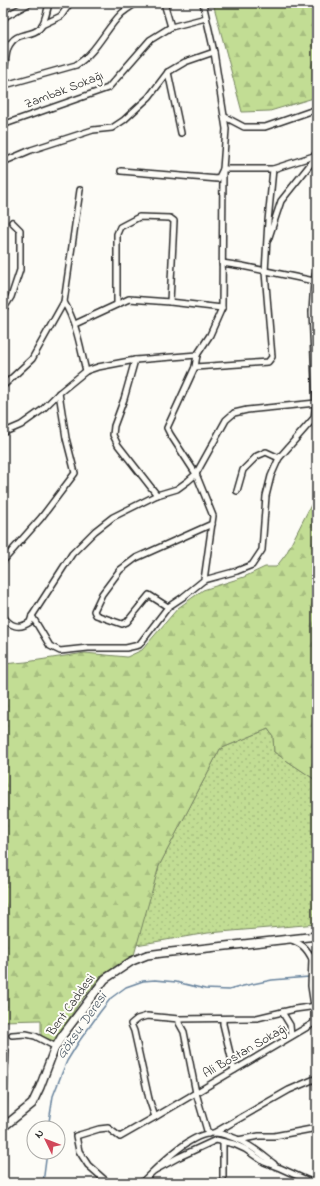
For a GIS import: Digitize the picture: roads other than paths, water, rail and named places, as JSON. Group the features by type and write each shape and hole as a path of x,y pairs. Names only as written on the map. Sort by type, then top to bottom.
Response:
{"street":[{"path":"3,20 6,16 30,3"},
{"path":"3,95 5,85 5,64 8,48 15,38 38,30 42,25 49,3"},
{"path":"42,25 61,16 70,3"},
{"path":"5,85 76,65 84,61 121,14 136,3"},
{"path":"164,3 171,27"},
{"path":"203,3 214,52 226,129 223,169 222,308 218,320 197,355 195,367 167,428 196,474 212,516 204,580"},
{"name":"Zambak Sokağı","path":"3,121 8,123 108,88 150,40 171,27 206,18"},
{"path":"3,162 31,150 93,130 112,128 124,120 149,97 168,72 185,62 214,52"},
{"path":"168,72 181,133"},
{"path":"225,117 244,127 265,127 317,110"},
{"path":"226,129 232,121"},
{"path":"223,169 273,169 297,160 317,155"},
{"path":"266,249 281,200 317,155"},
{"path":"121,171 218,179 223,169"},
{"path":"195,367 268,362 272,357 265,272 273,169"},
{"path":"3,386 32,359 64,302 80,190"},
{"path":"117,304 117,234 120,227 139,217 170,218 174,221 170,302"},
{"path":"3,310 11,297 20,270 20,230 12,222"},
{"path":"222,263 314,281"},
{"path":"32,616 50,646 60,651 88,648 126,648 139,645 168,607 204,580 237,571 252,565 262,550 266,496 271,476 279,458 314,418 316,404 312,312 314,281 317,268"},
{"path":"75,324 128,299 222,308"},
{"path":"64,302 75,324 86,372"},
{"path":"3,431 7,431 26,421 42,410 58,393 86,372 98,367 135,360 197,355"},
{"path":"135,360 114,426 113,435 118,445 157,495"},
{"path":"3,561 41,518 75,473 66,438 58,393"},
{"path":"3,616 8,624 25,626 30,622 32,616 72,554 95,531 113,517 157,495 177,489 188,481 196,474 226,420 234,413 247,410 316,404"},
{"path":"237,491 243,470 257,456 266,452 279,458"},
{"path":"168,607 149,595 127,622 122,624 96,615 94,611 102,594 120,570 136,558 212,524"},
{"name":"Bent Caddesi","path":"3,1126 32,1104 56,1046 105,979 132,962 147,955 317,936"},
{"path":"288,939 304,946 312,959"},
{"path":"312,959 317,949"},
{"name":"Ali Bostan Sokağı","path":"106,1181 88,1165 79,1150 76,1136 99,1129 108,1128 120,1137 292,1036 316,1024 316,1006 311,986 312,959"},
{"path":"154,1117 132,1024 137,1019 147,1016 179,1019 257,1018 295,1009 316,1006"},
{"path":"282,1012 286,1016 290,1025 292,1036"},
{"path":"179,1019 179,1023 184,1032 196,1093 211,1134"},
{"path":"223,1019 234,1070"},
{"path":"12,1035 26,1034 36,1036 56,1046"},
{"path":"3,1051 6,1050 3,1116"},
{"path":"211,1134 289,1090 317,1078"},
{"path":"238,1140 259,1136 274,1136 317,1128"},
{"path":"141,1183 182,1146 197,1136 211,1134 246,1143 280,1168 303,1181 313,1183"},
{"path":"155,1170 207,1143 216,1140 234,1144 264,1162 280,1168"},
{"path":"223,1142 223,1183"}],"waterway":[{"name":"Göksu Deresi","path":"49,1120 53,1096 67,1061 80,1040 111,998 126,987 143,981 155,980 176,982 205,989 229,990 272,980 309,977"},
{"name":"Göksu Deresi","path":"43,1183 46,1160"}]}
